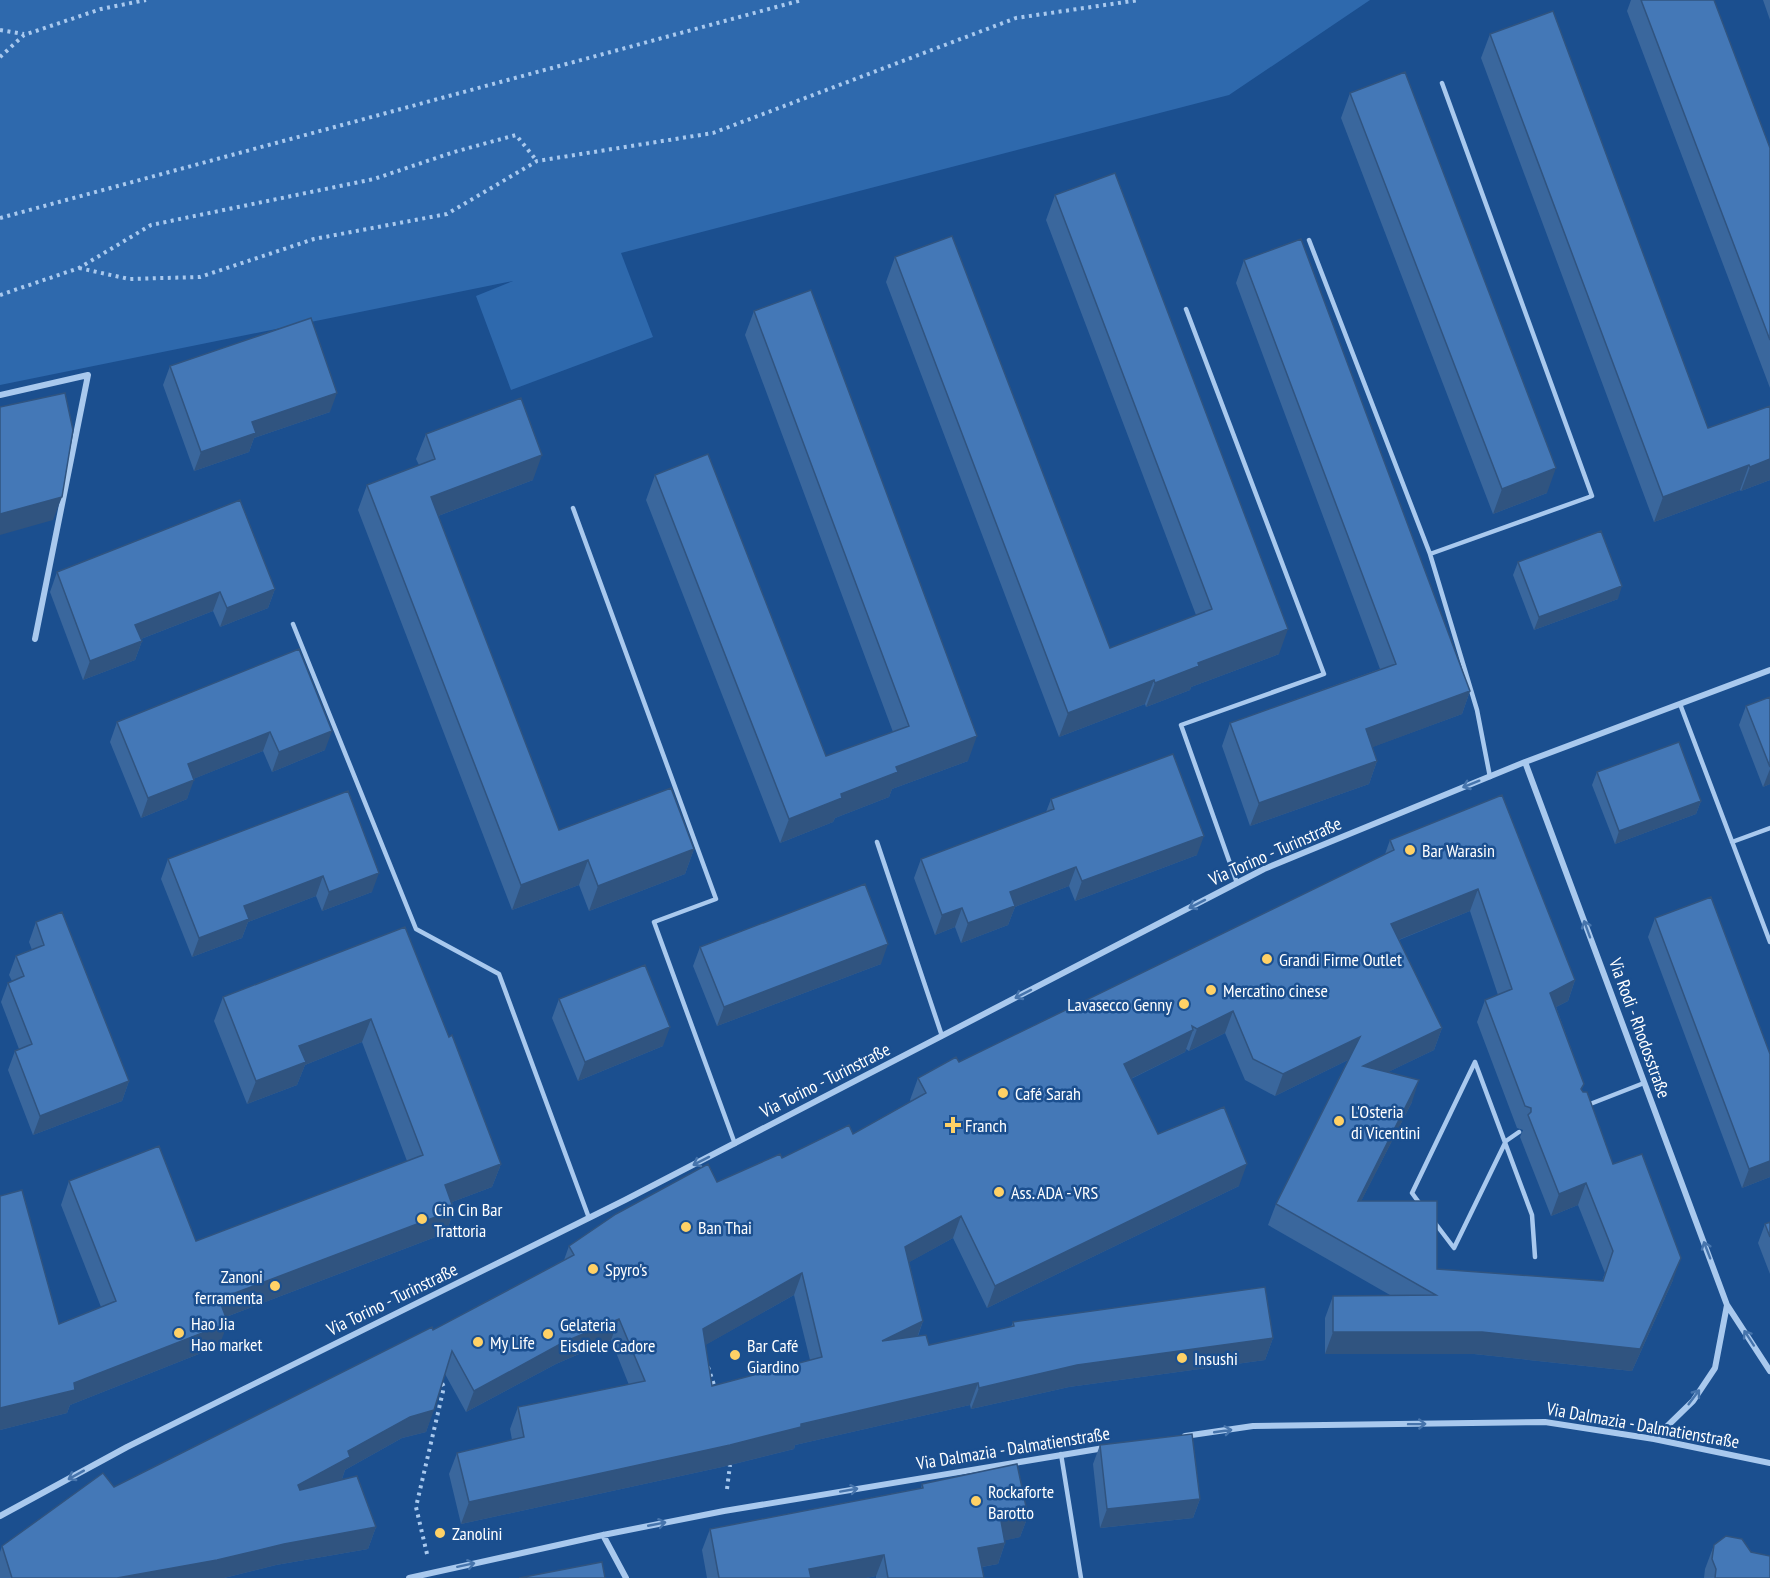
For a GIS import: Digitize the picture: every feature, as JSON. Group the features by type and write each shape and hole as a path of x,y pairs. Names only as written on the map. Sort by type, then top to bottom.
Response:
{"street":[{"path":"0,395 88,375 35,639"},
{"name":"Via Torino - Turinstraße","path":"0,1516 127,1447 735,1144 1264,869 1525,762 1770,670"},
{"name":"Via Rodi - Rhodosstraße","path":"1525,762 1727,1305 1770,1371"},
{"path":"1654,1439 1693,1401 1715,1368 1727,1305"},
{"name":"Via Dalmazia - Dalmatienstraße","path":"1174,1438 1253,1426 1545,1422 1654,1439 1770,1463"},
{"name":"Via Dalmazia - Dalmatienstraße","path":"409,1578 724,1511 1106,1448"},
{"path":"603,1535 626,1578"}],"lane":[{"path":"1430,554 1592,496 1442,83"},
{"path":"1309,240 1430,554 1477,710 1490,777"},
{"path":"1186,309 1324,674 1181,725 1237,883"},
{"path":"573,507 716,899 654,922 735,1144"},
{"path":"293,624 416,929 499,974 589,1218"},
{"path":"1680,704 1770,942"},
{"path":"1732,842 1770,828"},
{"path":"877,842 942,1036"},
{"path":"1426,1211 1412,1193 1475,1062 1532,1215 1536,1257"},
{"path":"1577,1110 1644,1083"},
{"path":"1433,1220 1454,1248 1506,1141 1519,1132"},
{"path":"1061,1454 1081,1578"}],"path":[{"path":"0,57 24,35 101,9 146,0"},
{"path":"0,218 802,0"},
{"path":"79,268 129,279 200,277 314,239 447,214 537,161 713,133 1016,18 1139,0"},
{"path":"0,30 24,35"},
{"path":"0,295 79,268 151,225 374,179 454,152 516,135 537,161"},
{"path":"706,1360 716,1393"},
{"path":"432,1572 416,1508 444,1387 440,1377"}],"shaded area":[{"path":"0,0 1370,0 1229,95 621,253 653,337 511,390 476,296 513,281 0,385"}],"building":[{"path":"1641,0 1714,0 1770,148 1770,340"},
{"path":"1553,11 1708,428 1770,406 1770,459 1663,497 1490,34"},
{"path":"1405,72 1556,468 1502,489 1350,93"},
{"path":"1115,173 1288,629 1198,663 1199,666 1155,683 1154,680 1068,713 895,257 952,236 1110,648 1212,609 1055,195"},
{"path":"1301,239 1470,691 1366,729 1377,761 1259,803 1230,723 1396,664 1244,260"},
{"path":"811,290 977,736 896,767 898,772 841,794 842,798 789,819 655,475 708,454 826,756 909,726 754,311"},
{"path":"311,318 337,393 252,422 256,433 201,452 170,366"},
{"path":"65,393 73,430 62,497 0,514 0,407"},
{"path":"521,398 542,455 431,497 559,830 671,788 694,849 598,886 588,860 521,885 367,485 435,459 426,434"},
{"path":"240,500 275,589 227,608 220,592 135,625 142,641 90,661 57,572"},
{"path":"1601,531 1622,586 1539,617 1518,562"},
{"path":"299,649 332,731 279,752 270,732 188,764 194,780 148,798 117,722"},
{"path":"1770,697 1770,767 1746,706"},
{"path":"1679,742 1701,801 1619,831 1597,772"},
{"path":"1173,754 1204,836 1082,881 1076,867 1010,892 1015,906 968,923 962,908 942,915 921,859 1054,809 1051,799"},
{"path":"348,791 379,873 329,892 323,876 244,906 249,919 199,938 168,859"},
{"path":"1502,795 1575,980 1550,993 1584,1084 1581,1089 1587,1092 1613,1164 1642,1154 1681,1258 1640,1349 1482,1332 1333,1332 1333,1296 1436,1295 1276,1204 1360,1037 1283,1074 1253,1059 1233,1011 1197,1029 1192,1026 1193,1030 1124,1064 1158,1134 1224,1107 1247,1164 995,1286 961,1216 905,1247 923,1321 882,1341 926,1335 929,1345 1014,1326 1013,1322 1265,1287 1273,1338 1077,1365 979,1388 978,1383 801,1424 801,1427 730,1445 469,1502 457,1453 524,1437 518,1407 645,1381 619,1319 564,1342 474,1391 452,1351 434,1410 410,1417 348,1451 350,1457 298,1485 300,1490 357,1476 376,1527 117,1578 12,1578 2,1546 103,1473 114,1487 432,1327 433,1330 574,1255 569,1246 616,1214 708,1164 717,1182 780,1154 782,1158 849,1125 853,1134 926,1093 918,1078 956,1057 959,1062 1394,850 1390,840","holes":["1478,889 1512,989 1485,1000 1525,1106 1531,1108 1528,1115 1559,1194 1586,1183 1613,1251 1603,1281 1437,1269 1437,1201 1358,1201 1419,1080 1363,1066 1442,1028 1391,924","802,1273 822,1357 712,1386 703,1329"]},
{"path":"865,884 888,944 724,1007 700,947"},
{"path":"1711,897 1770,1054 1770,1161 1749,1169 1655,918"},
{"path":"62,912 129,1081 40,1116 15,1051 32,1044 8,983 24,976 16,956 44,945 36,922"},
{"path":"405,927 449,1037 452,1035 501,1164 445,1185 454,1210 219,1299 228,1323 74,1383 75,1390 0,1408 0,1196 22,1190 59,1324 116,1301 69,1181 159,1146 196,1241 423,1155 371,1019 299,1046 306,1062 256,1081 223,997"},
{"path":"645,965 670,1027 585,1062 559,999"},
{"path":"1770,1222 1770,1237 1765,1224"},
{"path":"1192,1434 1200,1499 1107,1509 1100,1445"},
{"path":"1017,1464 1028,1516 1001,1521 1005,1543 978,1548 984,1578 888,1578 884,1555 809,1569 811,1578 719,1578 710,1529 923,1488 922,1484"},
{"path":"1726,1536 1742,1539 1751,1552 1770,1556 1770,1578 1715,1578 1716,1569 1712,1559 1714,1545"},
{"path":"602,1562 605,1578 519,1578"}],"place":[{"name":"Bar Warasin","path":"1410,850"},
{"name":"Grandi Firme Outlet","path":"1267,959"},
{"name":"Mercatino cinese","path":"1211,990"},
{"name":"Lavasecco Genny","path":"1184,1004"},
{"name":"Café Sarah","path":"1003,1093"},
{"name":"L'Osteria di Vicentini","path":"1339,1121"},
{"name":"Franch","path":"953,1125"},
{"name":"Ass. ADA - VRS","path":"999,1192"},
{"name":"Cin Cin Bar Trattoria","path":"422,1219"},
{"name":"Ban Thai","path":"686,1227"},
{"name":"Spyro's","path":"593,1269"},
{"name":"Zanoni ferramenta","path":"275,1286"},
{"name":"Hao Jia Hao market","path":"179,1333"},
{"name":"Gelateria Eisdiele Cadore","path":"548,1334"},
{"name":"My Life","path":"478,1342"},
{"name":"Bar Café Giardino","path":"735,1355"},
{"name":"Insushi","path":"1182,1358"},
{"name":"Rockaforte Barotto","path":"976,1501"},
{"name":"Zanolini","path":"440,1533"}]}
